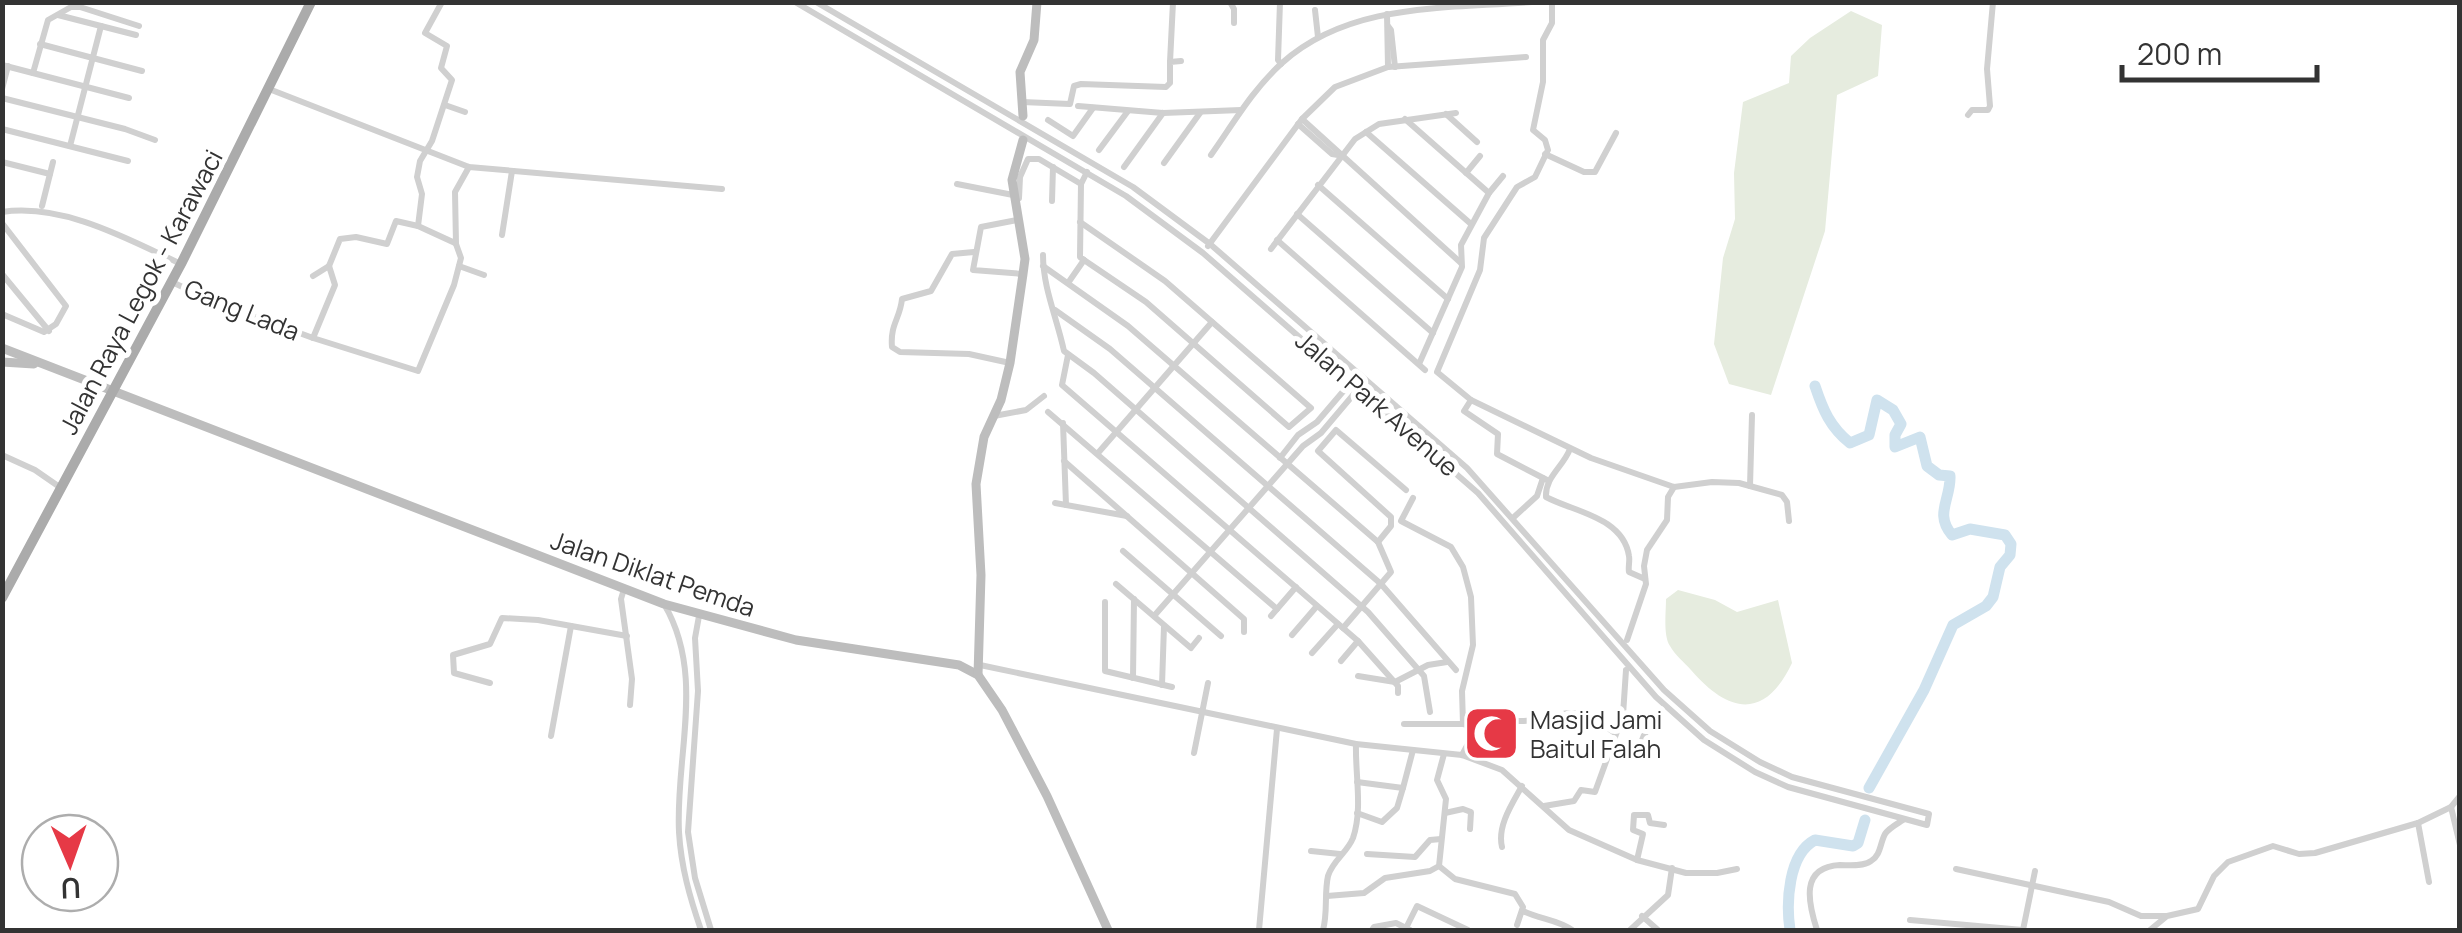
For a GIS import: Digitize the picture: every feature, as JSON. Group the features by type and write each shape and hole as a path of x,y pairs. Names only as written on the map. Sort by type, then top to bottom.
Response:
{"main road":[{"name":"Jalan Raya Legok - Karawaci","path":"2,598 181,264 311,2"}],"street":[{"path":"418,226 422,194 417,177 452,80 440,68 447,46 425,34 442,2"},
{"name":"Jalan Park Avenue","path":"795,2 1087,172 1204,253 1478,493 1656,697 1680,721 1728,756 1788,787 1927,825 1929,814 1822,787 1760,762 1699,722 1664,690 1467,468 1210,244 1133,187 816,2"},
{"path":"1023,116 1020,72 1034,40 1037,2"},
{"path":"1021,102 1070,104 1074,86 1081,84 1166,87 1170,83 1173,2"},
{"path":"1230,2 1234,23"},
{"path":"1280,2 1281,64"},
{"path":"1211,155 1281,64 1318,37 1361,19 1387,14 1532,2"},
{"path":"1552,2 1552,23 1542,40 1543,82 1533,130 1547,142 1545,154 1535,177 1518,187 1484,238 1480,270 1438,368 1441,376 1471,400 1538,430 1570,450 1674,487 1712,482 1750,486 1786,498 1789,521"},
{"path":"1968,116 1970,110 1988,110 1990,106 1988,70 1993,2"},
{"path":"33,72 48,20 71,7 80,6 138,30 57,15"},
{"path":"1315,10 1318,37"},
{"path":"1387,14 1391,67"},
{"path":"70,146 101,26"},
{"path":"40,44 142,70"},
{"path":"1204,253 1300,121 1335,87 1391,67 1526,57"},
{"path":"1170,62 1181,61"},
{"path":"2,89 6,65 129,98"},
{"path":"268,88 469,167 722,189"},
{"path":"2,98 155,140"},
{"path":"445,105 466,112"},
{"path":"1078,106 1162,113 1242,110"},
{"path":"1048,120 1073,136 1094,107"},
{"path":"1099,150 1129,110"},
{"path":"1124,167 1162,113"},
{"path":"1164,163 1200,113"},
{"path":"1271,249 1339,155 1366,132 1378,124 1404,118 1456,113"},
{"path":"1446,114 1477,142"},
{"path":"1404,118 1489,193"},
{"path":"1300,121 1462,263"},
{"path":"2,129 128,161"},
{"path":"1366,132 1471,224"},
{"path":"1545,154 1584,172 1594,172 1616,132"},
{"path":"1024,140 1012,180 1024,274 1010,363 984,437 976,484 981,575 978,670 1047,796 1108,930"},
{"path":"1466,172 1480,156"},
{"path":"1016,196 1028,159 1039,159 1081,184"},
{"path":"2,162 50,174"},
{"path":"42,206 53,162"},
{"path":"469,167 455,192 459,266 484,275"},
{"path":"1052,201 1053,167"},
{"path":"502,235 512,171"},
{"path":"1080,222 1166,280 1311,408 1300,421 1289,427 1146,302 1080,258 1080,222 1081,184 1087,172"},
{"path":"1278,240 1422,367 1462,263 1461,245 1489,193 1503,176"},
{"path":"956,184 1016,196"},
{"path":"1318,185 1448,299"},
{"path":"1126,196 1133,187"},
{"path":"2,212 39,211 88,224 181,264"},
{"path":"1297,214 1433,333"},
{"path":"14,219 2,222 66,306 49,331"},
{"path":"1017,220 981,227 972,266 976,273 1024,274"},
{"path":"312,338 335,285 329,266 343,237 387,244 396,221 418,226 456,244"},
{"path":"974,252 952,254 931,291 902,299 901,312 890,331 892,347 900,352 968,354 1010,363"},
{"path":"1043,255 1043,280 1064,351 1362,606 1424,676 1430,712"},
{"path":"1068,283 1084,260"},
{"path":"313,276 329,266"},
{"name":"Gang Lada","path":"171,281 312,338 418,372 459,266"},
{"path":"1043,266 1128,326 1378,542 1392,572 1312,653"},
{"path":"2,274 49,331"},
{"path":"1054,309 1110,349 1381,584 1456,670"},
{"path":"2,314 49,331"},
{"path":"1098,453 1212,322"},
{"path":"2,348 17,351 37,364"},
{"path":"1068,355 1062,385 1358,642 1395,682 1398,693"},
{"path":"2,362 37,364"},
{"name":"Jalan Diklat Pemda","path":"37,364 700,616 796,640 978,670"},
{"path":"1280,458 1352,382"},
{"path":"1154,616 1359,388"},
{"path":"993,416 1026,410 1044,396"},
{"path":"1471,400 1464,411 1498,434 1497,454 1546,479"},
{"path":"1048,412 1278,608"},
{"path":"1396,420 1404,412"},
{"path":"1750,486 1752,415"},
{"path":"1063,423 1066,505"},
{"path":"1378,542 1391,526 1391,517 1318,451 1336,430 1406,490"},
{"path":"1514,517 1537,496 1570,450"},
{"path":"2,456 36,470 60,488"},
{"path":"1064,461 1244,619 1244,632"},
{"path":"1546,479 1544,492 1549,500 1574,506 1618,529 1630,556 1629,572 1645,579"},
{"path":"1627,640 1646,584 1648,550 1667,520 1667,501 1674,487"},
{"path":"1413,498 1401,521 1452,547 1463,567 1471,598 1474,645 1462,691 1464,724"},
{"path":"1055,502 1128,517"},
{"path":"1534,557 1542,550"},
{"path":"1123,552 1220,636"},
{"path":"1116,584 1191,648 1199,638"},
{"path":"1271,616 1296,587"},
{"path":"624,588 621,598 630,705"},
{"path":"1133,678 1134,599"},
{"path":"1105,602 1105,671 1172,687"},
{"path":"664,604 680,642 686,692 679,832 685,880 701,930"},
{"path":"1292,636 1318,606"},
{"path":"700,616 688,832 695,878 711,930"},
{"path":"490,683 454,673 453,656 490,644 502,618 627,636"},
{"path":"1162,684 1164,624"},
{"path":"551,736 571,626"},
{"path":"1341,660 1358,642"},
{"path":"1358,676 1395,682 1428,665 1448,662"},
{"path":"978,670 1356,744 1462,755 1502,770 1568,830 1638,860 1686,873 1717,874 1737,869"},
{"path":"1544,806 1574,801 1580,790 1595,792 1622,715 1626,670"},
{"path":"1194,754 1208,683"},
{"path":"1462,755 1481,720 1490,717 1527,720 1570,712 1593,718 1615,733"},
{"path":"1404,724 1477,727"},
{"path":"1258,930 1277,729"},
{"path":"1608,755 1621,759 1636,754 1644,735 1654,743"},
{"path":"1323,930 1332,864 1351,843 1357,814 1356,744"},
{"path":"1728,756 1733,746"},
{"path":"1357,814 1382,822 1397,808 1413,750"},
{"path":"1439,866 1446,799 1437,784 1444,754"},
{"path":"1356,782 1403,788"},
{"path":"1502,847 1504,821 1522,786"},
{"path":"1956,869 2113,903 2140,916 2167,916 2198,908 2221,868 2261,848 2273,846 2299,854 2315,853 2418,823 2451,806 2460,796"},
{"path":"2451,806 2460,845"},
{"path":"1445,813 1463,809 1471,812 1470,830"},
{"path":"1878,813 1886,832"},
{"path":"1638,860 1643,834 1633,830 1634,815 1648,815 1650,822 1664,825"},
{"path":"1816,930 1810,904 1813,876 1826,866 1870,862 1878,854 1886,832 1903,820"},
{"path":"2418,823 2429,882"},
{"path":"1367,854 1415,857 1430,840 1442,838"},
{"path":"1311,851 1342,854"},
{"path":"1327,896 1364,894 1385,878 1439,866"},
{"path":"1439,866 1455,878 1509,890 1520,898 1523,911 1517,925"},
{"path":"1630,930 1668,895 1672,868"},
{"path":"1910,920 2022,930 2034,872"},
{"path":"1432,913 1436,900"},
{"path":"1373,929 1396,923 1408,929 1417,906 1468,930"},
{"path":"1523,911 1572,930"},
{"path":"1642,916 1658,930"},
{"path":"2150,930 2167,916"}],"shaded area":[{"path":"1851,11 1882,25 1878,76 1837,95 1825,231 1771,395 1729,384 1714,344 1723,258 1735,219 1734,173 1743,102 1789,83 1791,56"},
{"path":"1678,590 1715,600 1737,612 1778,600 1792,663 1770,694 1758,702 1733,702 1705,685 1677,655 1668,641 1665,617 1666,599"}],"waterway":[{"path":"1815,386 1828,418 1850,443 1869,435 1877,400 1893,410 1901,424 1895,435 1895,447 1920,437 1927,466 1939,475 1950,476 1944,520 1952,535 1970,529 2005,535 2011,544 2010,555 2000,567 1993,597 1986,606 1953,625 1924,690 1869,788"},
{"path":"1790,930 1789,893 1799,856 1815,840 1853,846 1858,843 1865,820"}],"place":[{"name":"Masjid Jami Baitul Falah","path":"1491,734"}]}
